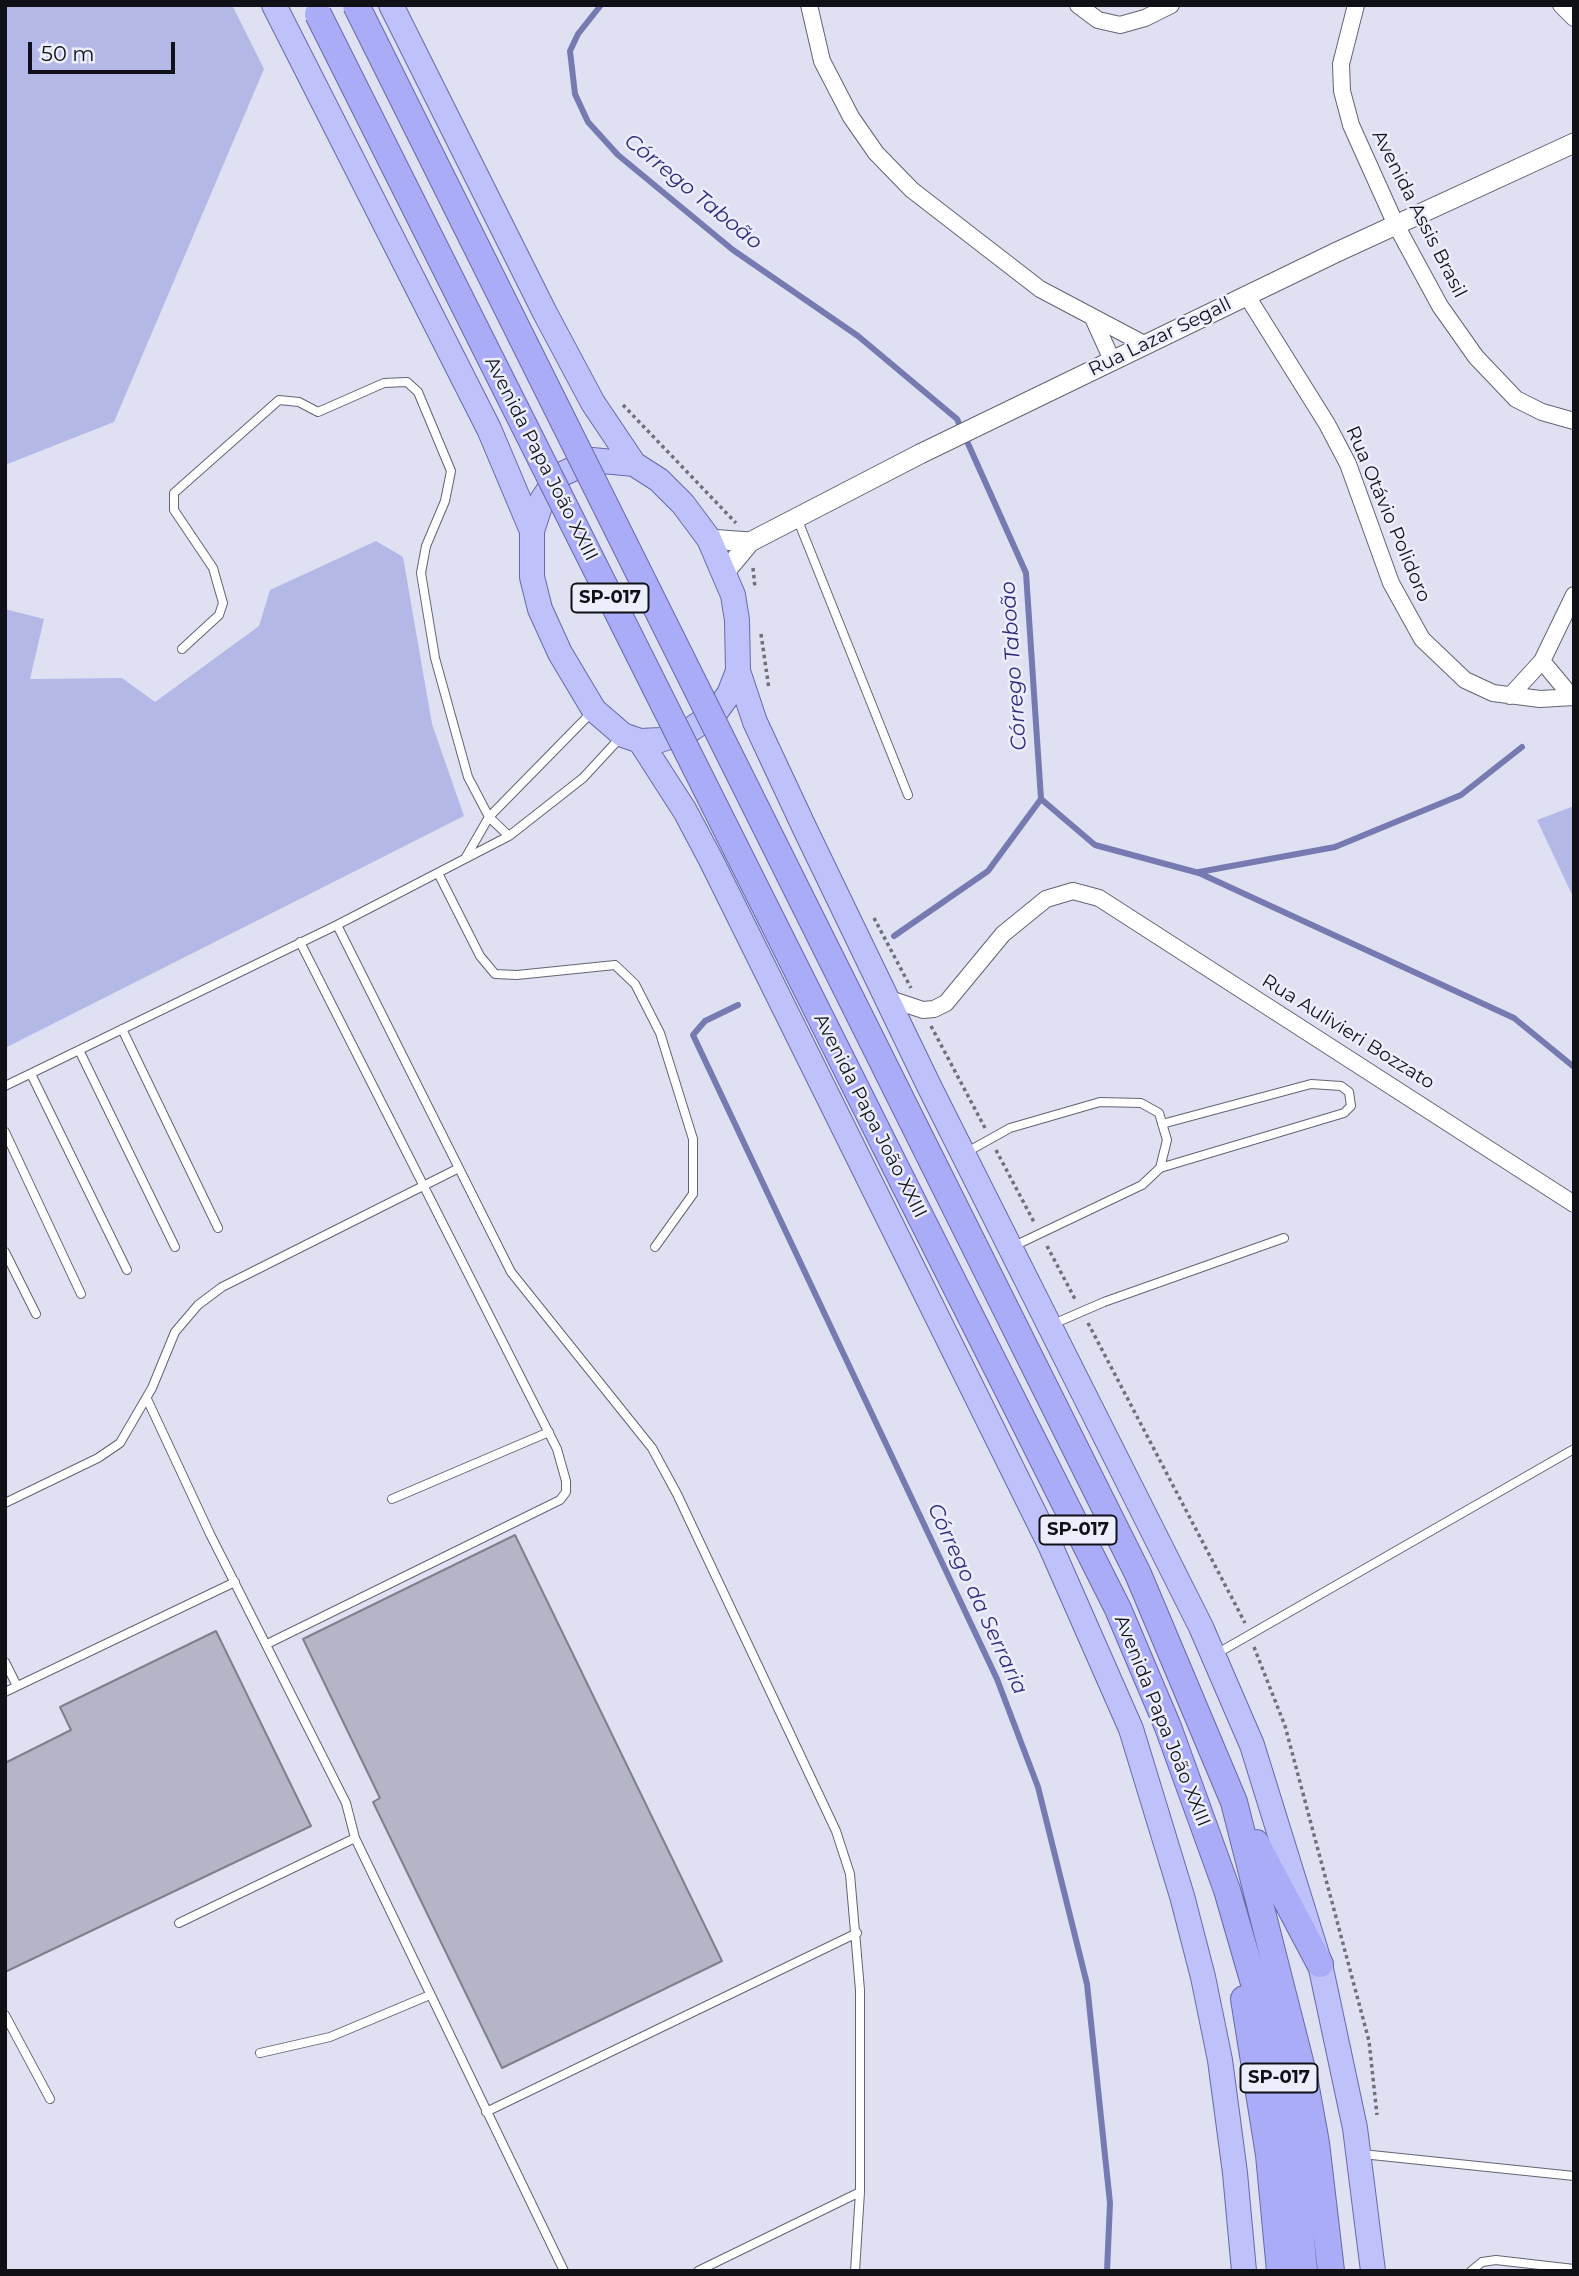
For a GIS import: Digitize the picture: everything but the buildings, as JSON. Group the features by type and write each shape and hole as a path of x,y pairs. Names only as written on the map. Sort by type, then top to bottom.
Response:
{"highway":[{"name":"Avenida Papa João XXIII","path":"356,5 1138,1574 1234,1802 1304,2077 1320,2171 1331,2271"},
{"name":"Avenida Papa João XXIII","path":"316,10 1142,1659 1227,1890 1269,2035 1292,2145 1304,2271"},
{"path":"1234,1802 1320,1964"},
{"path":"1227,1890 1269,2155 1280,2271"}],"main road":[{"name":"Avenida Papa João XXIII","path":"274,5 489,429 532,531"},
{"path":"391,5 551,325 593,403 634,464 659,480 683,504 709,539 725,572 737,620 738,671 768,751 963,1154 1051,1325 1214,1656 1252,1745 1320,1964 1359,2154 1373,2271"},
{"path":"634,464 592,460 558,476 542,500 532,531 530,554 540,609 560,653 594,710 631,738 660,740 690,730 715,713 729,694 738,671"},
{"name":"Avenida Papa João XXIII","path":"631,738 685,811 711,860 1050,1545 1131,1729 1182,1896 1203,1977 1225,2098 1244,2271"}],"street":[{"path":"809,5 822,61 851,117 876,153 912,190 1040,289 1144,344"},
{"path":"1078,5 1098,20 1120,25 1145,18 1171,5"},
{"name":"Avenida Assis Brasil","path":"1356,5 1342,64 1342,91 1351,125 1396,225 1440,306 1476,357 1516,399 1542,412 1574,421"},
{"path":"1560,5 1574,18"},
{"name":"Rua Lazar Segall","path":"725,572 750,542 920,454 1144,344 1574,142"},
{"name":"Rua Otávio Polidoro","path":"1247,296 1327,424 1348,464 1391,583 1422,639 1465,680 1510,696 1573,697"},
{"path":"1093,318 1112,360"},
{"path":"709,539 750,542"},
{"path":"1510,696 1542,662 1574,595"},
{"path":"1542,662 1573,697"},
{"name":"Rua Aulivieri Bozzato","path":"887,998 923,1010 934,1009 946,1003 1010,928 1046,899 1073,891 1099,898 1574,1203"}],"lane":[{"path":"182,649 219,615 223,603 213,568 174,510 174,493 279,400 299,402 318,412 384,383 407,382 418,392 450,471 445,501 426,546 421,573 424,601 456,739 468,777 489,817 509,836"},
{"path":"797,518 908,795"},
{"path":"466,857 489,817 594,710"},
{"path":"5,1086 337,925 509,836 631,738"},
{"path":"438,873 480,956 495,974 517,975 615,965 635,984 660,1033 693,1139 693,1194 654,1247"},
{"path":"337,925 511,1272 652,1448 677,1493 836,1831 850,1874 857,1933 860,2192 855,2271"},
{"path":"267,1644 560,1500 566,1492 566,1481 549,1433 300,942"},
{"path":"122,1029 218,1228"},
{"path":"79,1050 175,1247"},
{"path":"31,1074 127,1270"},
{"path":"1011,1247 1142,1185 1160,1168 1343,1113 1351,1106 1349,1092 1341,1086 1311,1084 1162,1124"},
{"path":"963,1154 1010,1128 1100,1102 1141,1103 1158,1113 1167,1140 1160,1168"},
{"path":"5,1132 81,1294"},
{"path":"5,1503 99,1458 120,1443 147,1399 175,1332 198,1305 251,1271 460,1168"},
{"path":"1051,1325 1104,1302 1284,1238"},
{"path":"5,1252 37,1314"},
{"path":"147,1399 346,1803 355,1838 564,2271"},
{"path":"392,1499 549,1433"},
{"path":"1214,1656 1574,1449"},
{"path":"5,1692 235,1582"},
{"path":"5,1662 17,1686"},
{"path":"179,1923 355,1838"},
{"path":"486,2112 857,1933"},
{"path":"260,2053 330,2037 430,1995"},
{"path":"5,2015 50,2099"},
{"path":"1359,2154 1574,2176"},
{"path":"698,2271 860,2192"},
{"path":"1471,2271 1482,2262 1496,2260 1574,2269"}],"shaded area":[{"path":"5,5 232,5 264,69 114,422 5,465"},
{"path":"376,541 403,557 432,724 464,816 5,1048 5,609 44,619 30,679 122,678 155,702 259,626 270,590"},
{"path":"1574,806 1574,899 1537,820"}],"waterway":[{"name":"Córrego Taboão","path":"601,5 578,34 570,51 575,94 588,122 618,155 733,250 858,336 957,419 1026,573 1041,799 1095,845 1199,873 1514,1018 1574,1067"},
{"path":"1199,872 1335,847 1461,795 1522,747"},
{"name":"Córrego da Serraria","path":"894,936 988,871 1041,799"},
{"name":"Córrego da Serraria","path":"738,1005 705,1021 693,1035 997,1679 1038,1787 1087,1984 1110,2203 1107,2271"}]}
